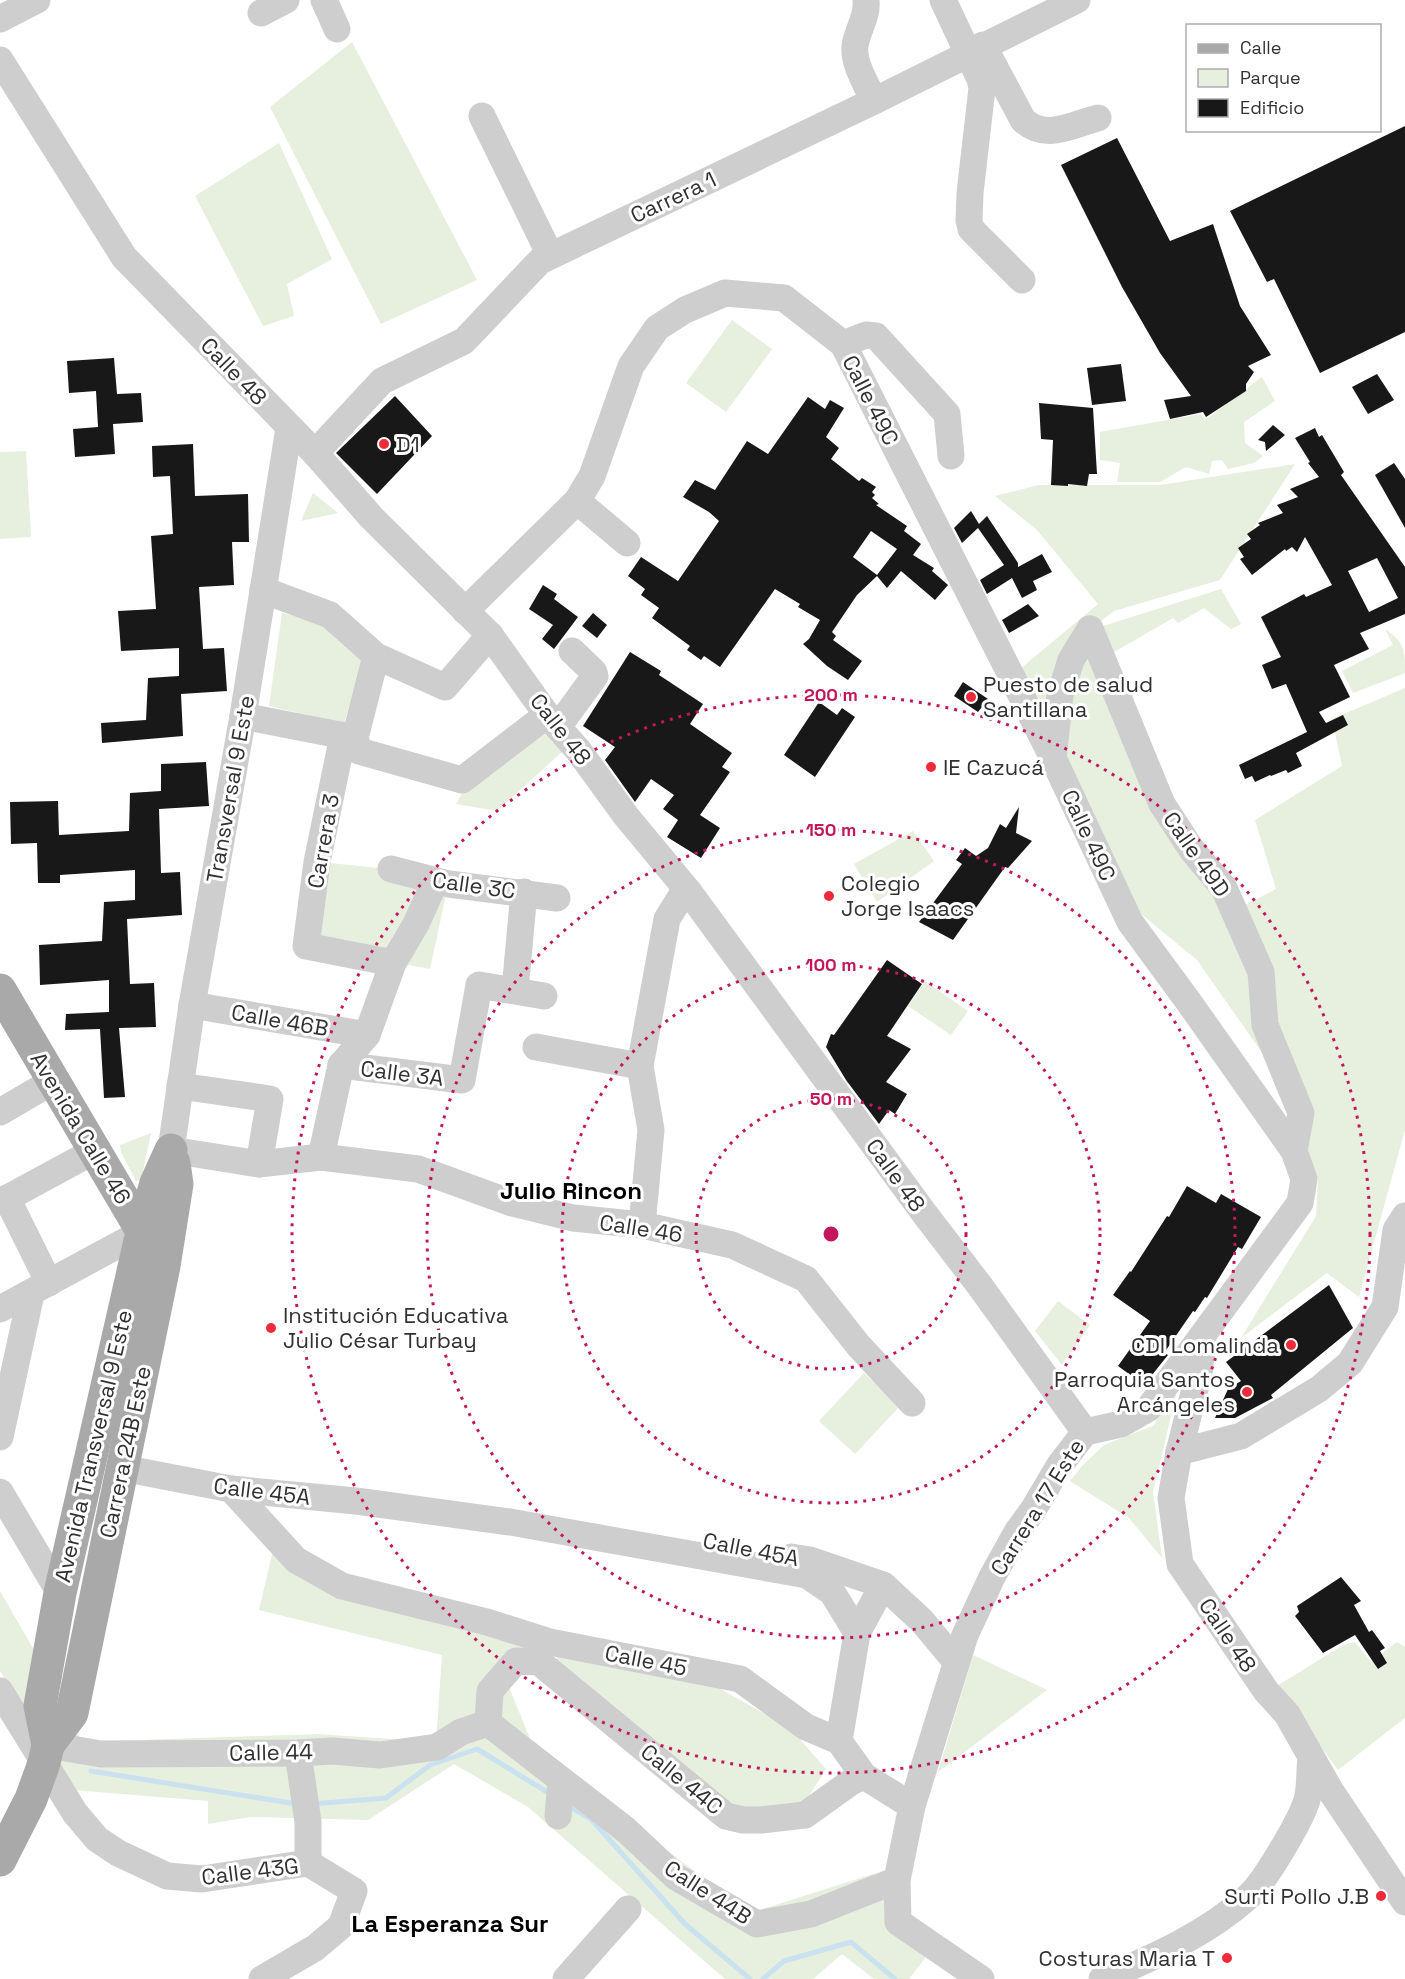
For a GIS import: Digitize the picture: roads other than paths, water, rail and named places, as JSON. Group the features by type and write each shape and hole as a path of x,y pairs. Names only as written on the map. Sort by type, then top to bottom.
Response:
{"main road":[{"name":"Avenida Calle 46","path":"0,990 164,1266"},
{"name":"Avenida Transversal 9 Este","path":"46,1754 40,1706 60,1593 142,1232 156,1183 171,1150"},
{"name":"Carrera 24B Este","path":"46,1754 72,1713 164,1266 177,1184 171,1150"},
{"path":"0,1860 31,1799 46,1754"}],"street":[{"path":"0,19 37,0"},
{"path":"261,13 286,0"},
{"path":"324,0 337,29"},
{"path":"866,0 867,10 855,47 856,59 874,101"},
{"path":"943,0 1030,128 1049,132 1098,117"},
{"name":"Carrera 1","path":"315,453 382,381 464,342 531,269 550,255 874,101 1064,3"},
{"path":"976,49 982,88 969,220 976,235 1022,280"},
{"name":"Calle 48","path":"0,60 124,257 315,453 372,518 490,635 626,816 689,892 1085,1432"},
{"path":"482,116 550,255"},
{"name":"Calle 49C","path":"577,501 592,476 631,366 657,328 685,310 725,293 784,298 843,344 1053,758 1130,922 1294,1151 1304,1179"},
{"path":"843,344 866,335 876,336 947,414 951,456"},
{"name":"Transversal 9 Este","path":"171,1150 192,1005 243,716 289,428"},
{"path":"465,611 577,501 627,543"},
{"path":"263,590 330,615 376,656 445,687 490,635"},
{"name":"Calle 49D","path":"1053,758 1060,695 1071,660 1090,630 1162,804 1192,850 1224,888 1261,972 1265,1025 1301,1113 1294,1151"},
{"path":"243,716 349,737 359,751 462,780 553,721 595,676 594,672 572,651"},
{"name":"Carrera 3","path":"376,656 349,737 317,862 306,946 393,963"},
{"name":"Calle 3C","path":"391,869 435,882 558,898"},
{"path":"321,1157 341,1065 367,1035 393,963 416,924 435,882"},
{"path":"524,892 515,990 544,996"},
{"path":"642,1226 651,1130 640,1066 667,919 680,898 689,892"},
{"name":"Calle 3A","path":"341,1065 462,1080 479,985 515,990"},
{"name":"Calle 46B","path":"192,1005 367,1035"},
{"path":"536,1047 640,1066"},
{"path":"0,1112 53,1081"},
{"path":"180,1086 270,1100 259,1164"},
{"path":"0,1437 40,1289 4,1200 96,1150"},
{"name":"Calle 46","path":"171,1150 259,1164 321,1157 418,1169 512,1203 573,1218 642,1226 732,1245 806,1279 858,1345 912,1403"},
{"name":"Carrera 17 Este","path":"897,1880 912,1806 956,1662 965,1635 997,1568 1059,1466 1085,1432 1120,1424 1149,1408 1300,1203 1304,1179"},
{"path":"1179,1452 1241,1436 1319,1389 1350,1363 1385,1307 1396,1230 1405,1216"},
{"path":"0,1309 142,1232"},
{"name":"Calle 48","path":"1204,1334 1199,1373 1179,1452 1171,1498 1180,1564 1266,1691 1287,1714 1311,1758 1405,1902"},
{"name":"Calle 45A","path":"122,1468 231,1489 356,1501 510,1522 567,1524 809,1568 883,1585 922,1621 956,1662"},
{"name":"Calle 45","path":"231,1489 296,1560 342,1586 487,1622 535,1655 740,1679 806,1727 839,1741"},
{"path":"0,1492 60,1593"},
{"name":"Calle 45A","path":"809,1568 832,1592 857,1633"},
{"path":"883,1585 857,1633 839,1741 864,1776 912,1806"},
{"path":"488,1723 490,1691 535,1655"},
{"name":"Calle 44C","path":"535,1655 726,1816 743,1820 761,1820 805,1815 851,1782 864,1776"},
{"path":"0,1692 46,1754"},
{"name":"Calle 44","path":"46,1754 332,1751 380,1755 437,1747 461,1732 488,1723"},
{"name":"Calle 44B","path":"488,1723 626,1830 676,1877 757,1924 811,1914 897,1880"},
{"path":"298,1753 308,1822 308,1863"},
{"name":"Calle 43G","path":"46,1754 75,1813 97,1839 118,1853 166,1876 202,1880 308,1863 354,1891 340,1926 315,1948 262,1979"},
{"path":"1102,1979 1159,1955 1224,1916 1251,1895 1274,1863 1307,1802 1311,1758"},
{"path":"558,1816 561,1780"},
{"path":"897,1880 898,1922 981,1979"},
{"path":"566,1979 628,1909"}],"waterway":[{"path":"312,1804 386,1798 430,1765 477,1749 552,1795"},
{"path":"91,1771 297,1804"},
{"path":"567,1805 591,1819 685,1924 750,1979"},
{"path":"763,1979 784,1961 851,1942 895,1979"}],"place":[{"name":"D1","path":"384,444"},
{"name":"Puesto de salud Santillana","path":"971,697"},
{"name":"IE Cazucá","path":"931,767"},
{"name":"Colegio Jorge Isaacs","path":"829,896"},
{"name":"Institución Educativa Julio César Turbay","path":"271,1328"},
{"name":"CDI Lomalinda","path":"1291,1345"},
{"name":"Parroquia Santos Arcángeles","path":"1247,1392"},
{"name":"Surti Pollo J.B","path":"1381,1896"},
{"name":"Costuras Maria T","path":"1227,1958"}],"district":[{"name":"Julio Rincon","path":"571,1191"},
{"name":"La Esperanza Sur","path":"450,1924"}]}
